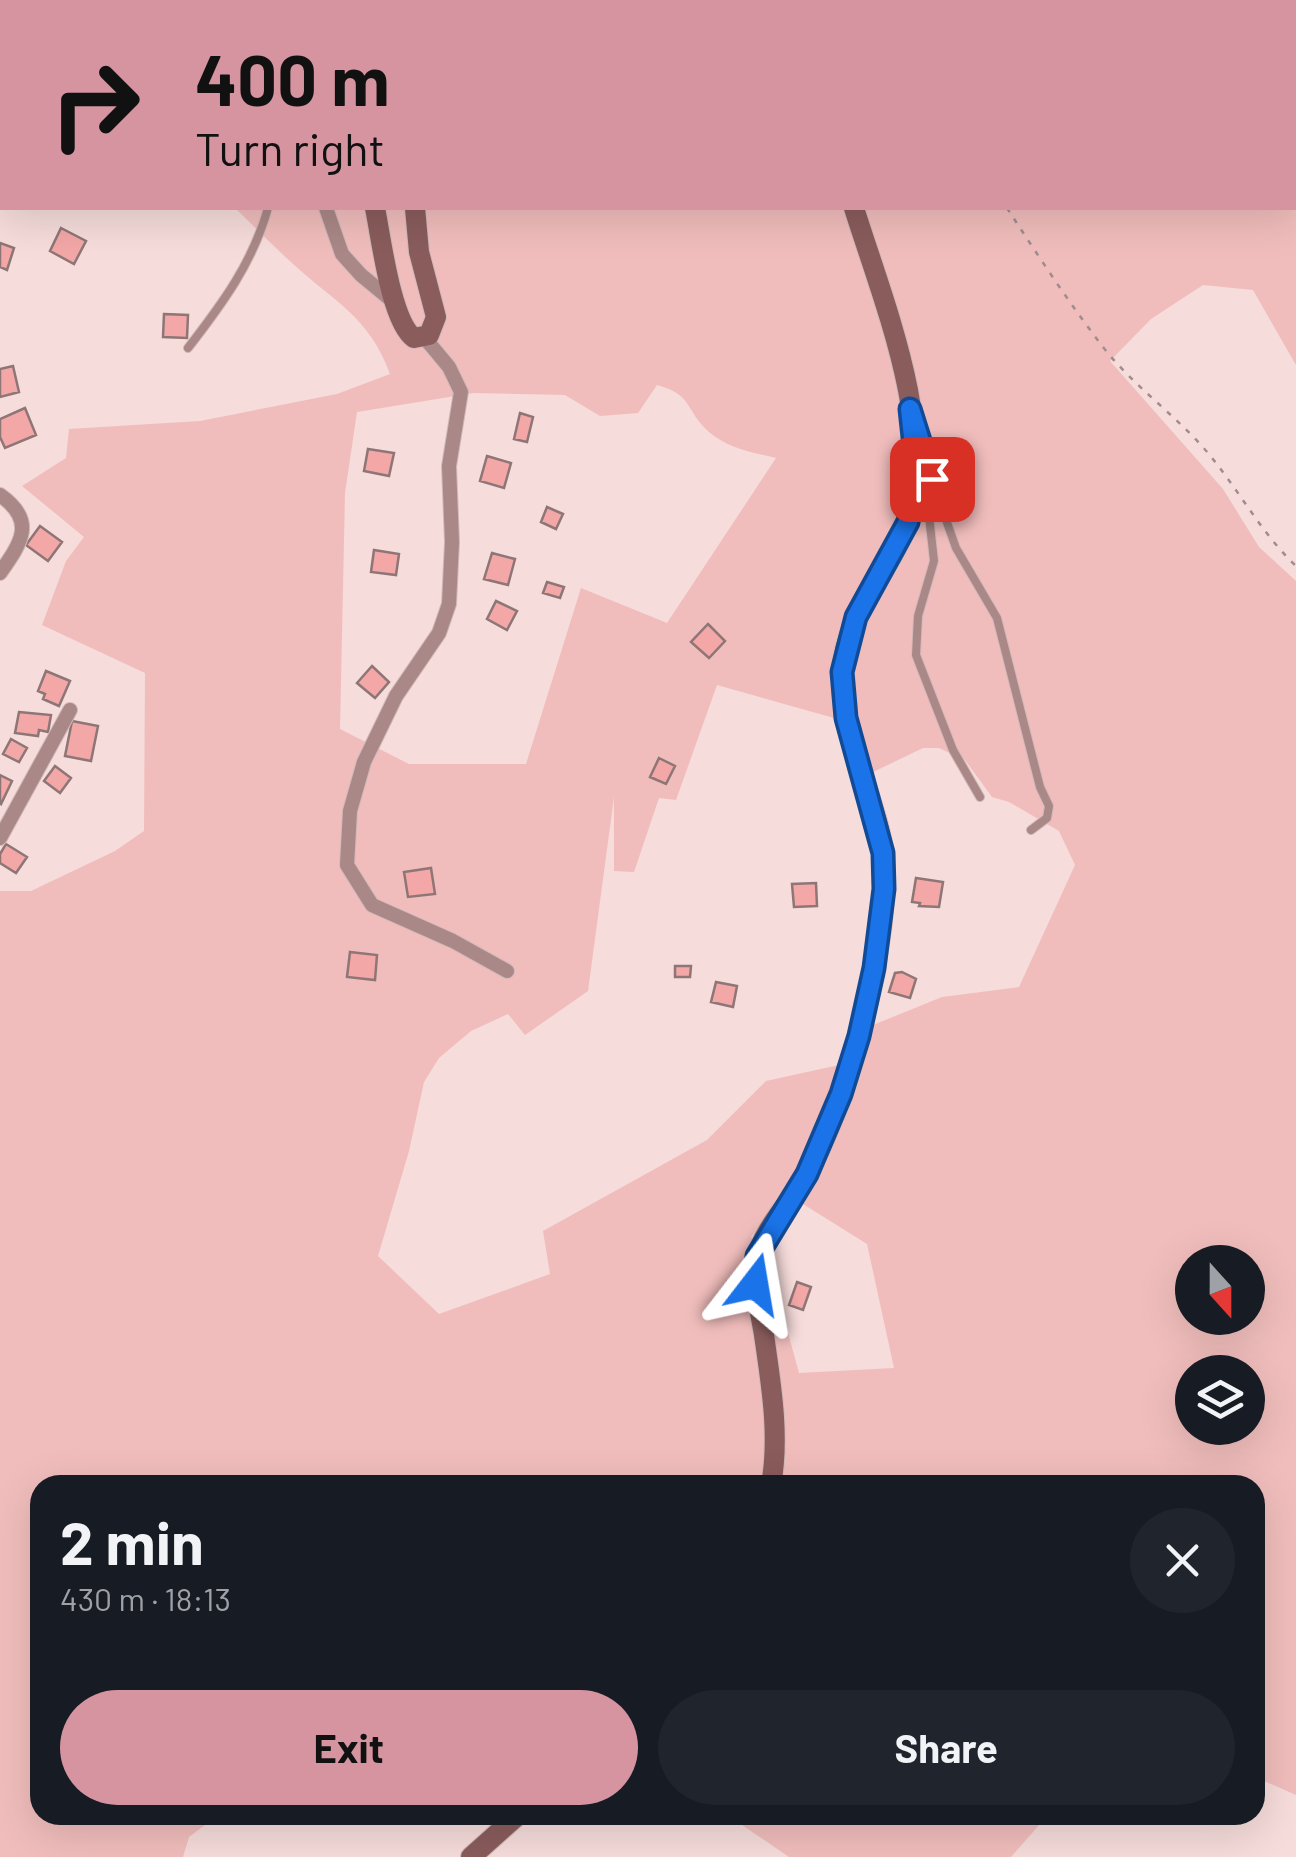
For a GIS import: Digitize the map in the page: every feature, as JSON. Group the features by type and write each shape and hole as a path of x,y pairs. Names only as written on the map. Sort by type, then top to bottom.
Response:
{"main road":[{"path":"375,210 395,303 408,334 424,338 433,329 436,317 419,252 415,210"},
{"path":"771,1475 773,1398 755,1284 757,1256 807,1174 841,1094 874,968 884,889 883,853 846,718 842,672 856,617 908,522 917,474 902,359 855,210"},
{"path":"472,1857 507,1825"}],"street":[{"path":"327,210 342,254 395,303"},
{"path":"424,338 449,367 462,392 449,466 449,604 439,633 396,696 364,762 350,811 346,865 372,904 453,941 506,971"},
{"path":"0,495 18,512 23,528 22,538 0,573"},
{"path":"0,838 70,710"}],"lane":[{"path":"188,348 240,277 258,242 267,210"},
{"path":"910,409 956,548 997,618 1004,642 1040,787 1049,806 1047,818 1031,830"},
{"path":"932,479 929,520 934,561 918,616 916,654 953,750 980,797"}],"path":[{"path":"1008,210 1104,347 1200,445 1229,479 1275,546 1296,566"}],"shaded area":[{"path":"237,210 1296,210 1296,365 1253,290 1203,285 1151,319 1110,361 1223,489 1259,547 1296,581 1296,1795 1265,1781 1265,1475 30,1475 30,1825 205,1825 189,1837 183,1857 0,1857 0,891 31,891 115,851 144,831 145,673 42,625 66,561 84,537 22,486 66,458 69,429 200,421 337,394 390,374 372,338 349,311","holes":["657,385 683,399 716,438 776,458 667,623 581,588 526,764 409,764 340,729 345,493 357,412 474,393 565,395 600,416 638,413","832,680 851,686 869,774 923,748 939,748 965,760 992,797 1009,802 1059,831 1075,865 1019,987 942,997 873,1025 819,1177 803,1204 867,1244 894,1368 799,1373 769,1263 751,1237 802,1162 839,1065 766,1081 707,1140 543,1231 550,1274 439,1314 378,1256 409,1151 424,1082 439,1058 471,1031 508,1014 525,1035 588,991 614,797 614,871 634,872 659,798 676,800 717,685 834,718"]},
{"path":"742,1825 1039,1825 1011,1857 789,1857"}],"building":[{"path":"61,228 86,241 74,264 50,251"},
{"path":"0,243 14,248 7,270 0,267"},
{"path":"164,314 188,315 187,338 163,337"},
{"path":"13,366 19,392 0,397 0,369"},
{"path":"25,408 36,435 5,448 0,437 0,419"},
{"path":"520,413 533,417 527,442 514,439"},
{"path":"368,449 394,453 389,476 364,471"},
{"path":"487,456 511,463 504,488 480,481"},
{"path":"547,507 563,514 556,529 541,522"},
{"path":"40,526 62,542 48,561 26,545"},
{"path":"374,550 399,554 396,575 371,572"},
{"path":"492,553 515,559 508,585 484,579"},
{"path":"547,582 564,587 560,598 543,593"},
{"path":"496,601 517,611 507,630 487,619"},
{"path":"708,624 725,641 709,658 691,642"},
{"path":"372,666 389,682 375,698 357,683"},
{"path":"46,671 70,681 59,706 43,699 45,694 38,691"},
{"path":"19,712 51,715 48,732 39,730 38,736 15,733"},
{"path":"72,721 98,726 91,761 65,756"},
{"path":"11,739 27,748 19,762 3,754"},
{"path":"659,758 675,766 666,784 650,777"},
{"path":"55,766 71,778 60,793 44,781"},
{"path":"0,775 12,781 1,804 0,803"},
{"path":"6,844 27,857 16,873 0,863"},
{"path":"431,868 435,894 408,897 404,872"},
{"path":"916,878 943,882 939,907 912,902"},
{"path":"816,883 817,906 794,907 792,884"},
{"path":"350,952 377,955 375,980 347,977"},
{"path":"675,966 691,966 690,977 675,977"},
{"path":"895,973 916,979 910,998 889,992"},
{"path":"716,982 737,986 733,1007 711,1002"},
{"path":"797,1282 811,1287 803,1310 789,1305"}],"route":[{"path":"755,1284 757,1256 807,1174 841,1094 874,968 884,889 883,853 846,718 842,672 856,617 908,522 917,474 910,409 932,479"}]}
